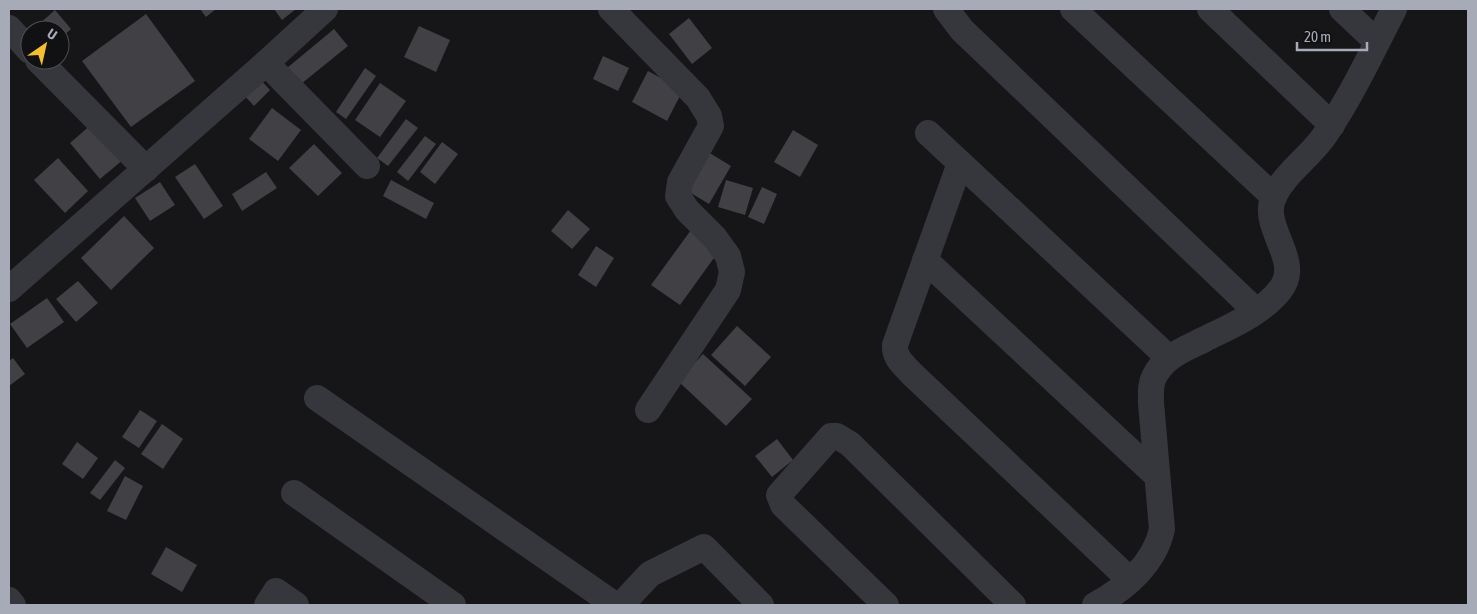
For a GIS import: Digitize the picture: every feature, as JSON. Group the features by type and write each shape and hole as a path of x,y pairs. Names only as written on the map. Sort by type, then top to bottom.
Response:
{"street":[{"path":"9,289 325,9"},
{"path":"611,9 698,98 710,116 711,126 680,182 678,196 687,210 715,238 728,256 732,272 728,290 648,410"},
{"path":"946,9 962,30 1256,311"},
{"path":"1073,9 1274,197"},
{"path":"1210,9 1332,125"},
{"path":"1342,9 1377,42"},
{"path":"1096,605 1136,576 1160,541 1162,529 1151,385 1154,375 1169,358 1180,350 1204,340 1265,306 1281,289 1288,276 1288,267 1273,225 1272,208 1274,197 1292,170 1324,138 1349,98 1394,9"},
{"path":"9,28 20,40"},
{"path":"266,63 367,166"},
{"path":"48,70 146,169"},
{"path":"928,133 1169,358"},
{"path":"960,163 894,352 912,374 1130,580"},
{"path":"925,260 1157,476"},
{"path":"317,398 615,605"},
{"path":"886,605 783,505 779,495 830,436 837,436 850,444 1013,605"},
{"path":"294,493 453,605"},
{"path":"621,605 650,574 704,547 761,605"},
{"path":"267,605 276,591 296,605"},
{"path":"9,600 12,605"}],"building":[{"path":"200,9 216,9 206,17"},
{"path":"274,9 296,9 282,20"},
{"path":"55,10 63,20 44,20"},
{"path":"146,14 195,81 131,127 82,61"},
{"path":"689,18 712,48 692,64 669,34"},
{"path":"419,26 450,40 436,72 404,57"},
{"path":"334,29 348,46 301,84 287,68"},
{"path":"603,56 629,68 618,91 593,79"},
{"path":"365,68 376,76 346,119 336,112"},
{"path":"648,71 683,90 667,121 632,102"},
{"path":"259,78 270,90 254,106 242,93"},
{"path":"380,83 406,101 380,137 355,120"},
{"path":"272,108 301,130 278,161 249,139"},
{"path":"406,119 418,128 388,166 377,158"},
{"path":"93,123 124,159 100,179 70,143"},
{"path":"793,130 818,145 800,177 774,162"},
{"path":"425,136 436,144 408,181 397,172"},
{"path":"442,142 458,154 435,184 420,172"},
{"path":"314,144 342,173 318,196 289,168"},
{"path":"703,149 731,166 709,204 681,187"},
{"path":"58,158 88,191 65,213 34,180"},
{"path":"195,164 223,206 204,219 175,177"},
{"path":"266,172 277,188 242,211 232,194"},
{"path":"391,180 434,203 426,219 383,196"},
{"path":"726,180 753,188 745,215 718,207"},
{"path":"160,182 175,205 150,221 135,198"},
{"path":"762,187 777,194 764,224 748,217"},
{"path":"568,210 590,229 572,249 551,231"},
{"path":"124,216 154,248 111,290 81,258"},
{"path":"691,230 719,251 680,305 651,285"},
{"path":"596,246 614,258 596,287 578,275"},
{"path":"78,281 98,303 76,322 56,299"},
{"path":"47,298 64,322 27,348 10,324"},
{"path":"737,326 771,357 745,386 711,355"},
{"path":"703,354 752,399 726,426 678,381"},
{"path":"13,358 25,374 9,386 9,361"},
{"path":"140,410 157,421 139,448 122,437"},
{"path":"162,424 183,439 163,469 141,454"},
{"path":"777,439 793,460 772,477 755,456"},
{"path":"77,442 98,458 83,479 62,464"},
{"path":"115,460 125,468 100,500 90,493"},
{"path":"125,476 143,486 126,520 107,511"},
{"path":"166,547 197,565 182,592 151,574"}]}
